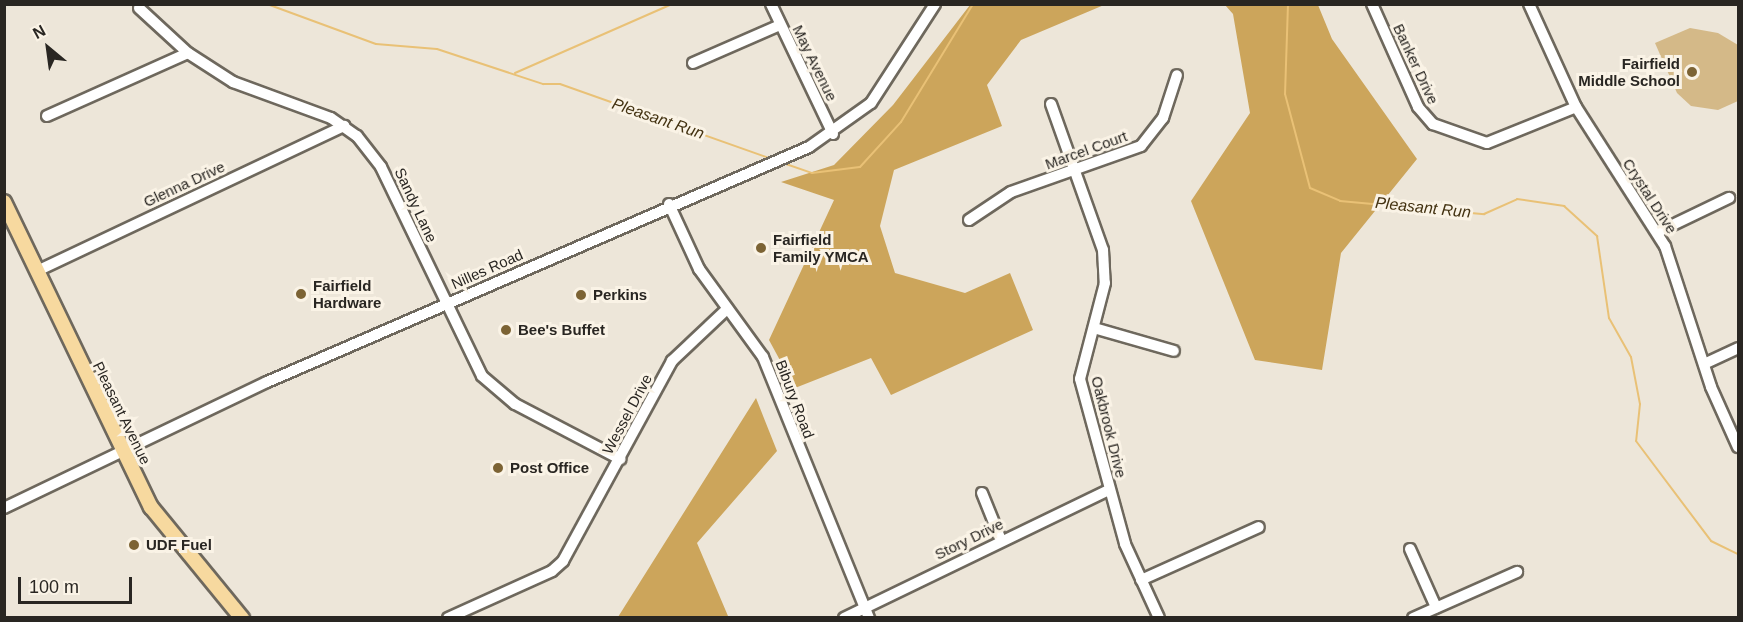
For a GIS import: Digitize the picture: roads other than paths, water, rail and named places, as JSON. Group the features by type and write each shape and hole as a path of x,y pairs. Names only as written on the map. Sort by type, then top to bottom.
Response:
{"main road":[{"name":"Pleasant Avenue","path":"4,202 121,451 166,530 242,618"}],"street":[{"name":"May Avenue","path":"771,4 833,134"},
{"name":"Nilles Road","path":"4,508 121,451 446,304 669,204 809,147 833,134 888,82 935,4"},
{"name":"Banker Drive","path":"1372,4 1418,106 1433,124 1487,143 1576,107"},
{"name":"Crystal Drive","path":"1529,4 1576,107 1658,232 1704,364 1738,447"},
{"name":"Sandy Lane","path":"139,8 188,53 233,82 344,126 381,167 474,364 494,388 620,459"},
{"path":"693,63 780,24"},
{"path":"47,116 188,53"},
{"name":"Marcel Court","path":"969,220 1005,195 1141,146 1153,136 1177,75"},
{"name":"Oakbrook Drive","path":"1051,104 1073,172 1103,250 1105,283 1080,379 1109,490 1141,579 1159,618"},
{"name":"Glenna Drive","path":"37,271 344,126"},
{"path":"1658,232 1729,198"},
{"name":"Bibury Road","path":"669,204 699,269 763,357 866,613"},
{"name":"Wessel Drive","path":"448,618 558,565 620,459 672,362 727,309"},
{"path":"1094,328 1174,351"},
{"path":"1704,364 1738,348"},
{"name":"Story Drive","path":"844,618 866,613 1001,540 1109,490"},
{"path":"982,493 1001,540"},
{"path":"1141,579 1259,527"},
{"path":"1410,549 1436,607"},
{"path":"1413,618 1517,572"}],"waterway":[{"name":"Pleasant Run","path":"267,4 376,44 437,49 543,84 560,84 772,159"},
{"path":"515,73 672,4"},
{"name":"Pleasant Run","path":"783,163 812,173 860,167 901,122 973,4"},
{"name":"Pleasant Run","path":"1288,4 1285,94 1310,188 1340,201 1484,214 1517,199 1564,206 1597,236 1609,318 1631,357 1640,404 1636,441 1711,541 1738,554"}],"place":[{"name":"Fairfield Middle School","path":"1692,72"},
{"name":"Fairfield Family YMCA","path":"761,248"},
{"name":"Fairfield Hardware","path":"301,294"},
{"name":"Perkins","path":"581,295"},
{"name":"Bee's Buffet","path":"506,330"},
{"name":"Post Office","path":"498,468"},
{"name":"UDF Fuel","path":"134,545"}]}
